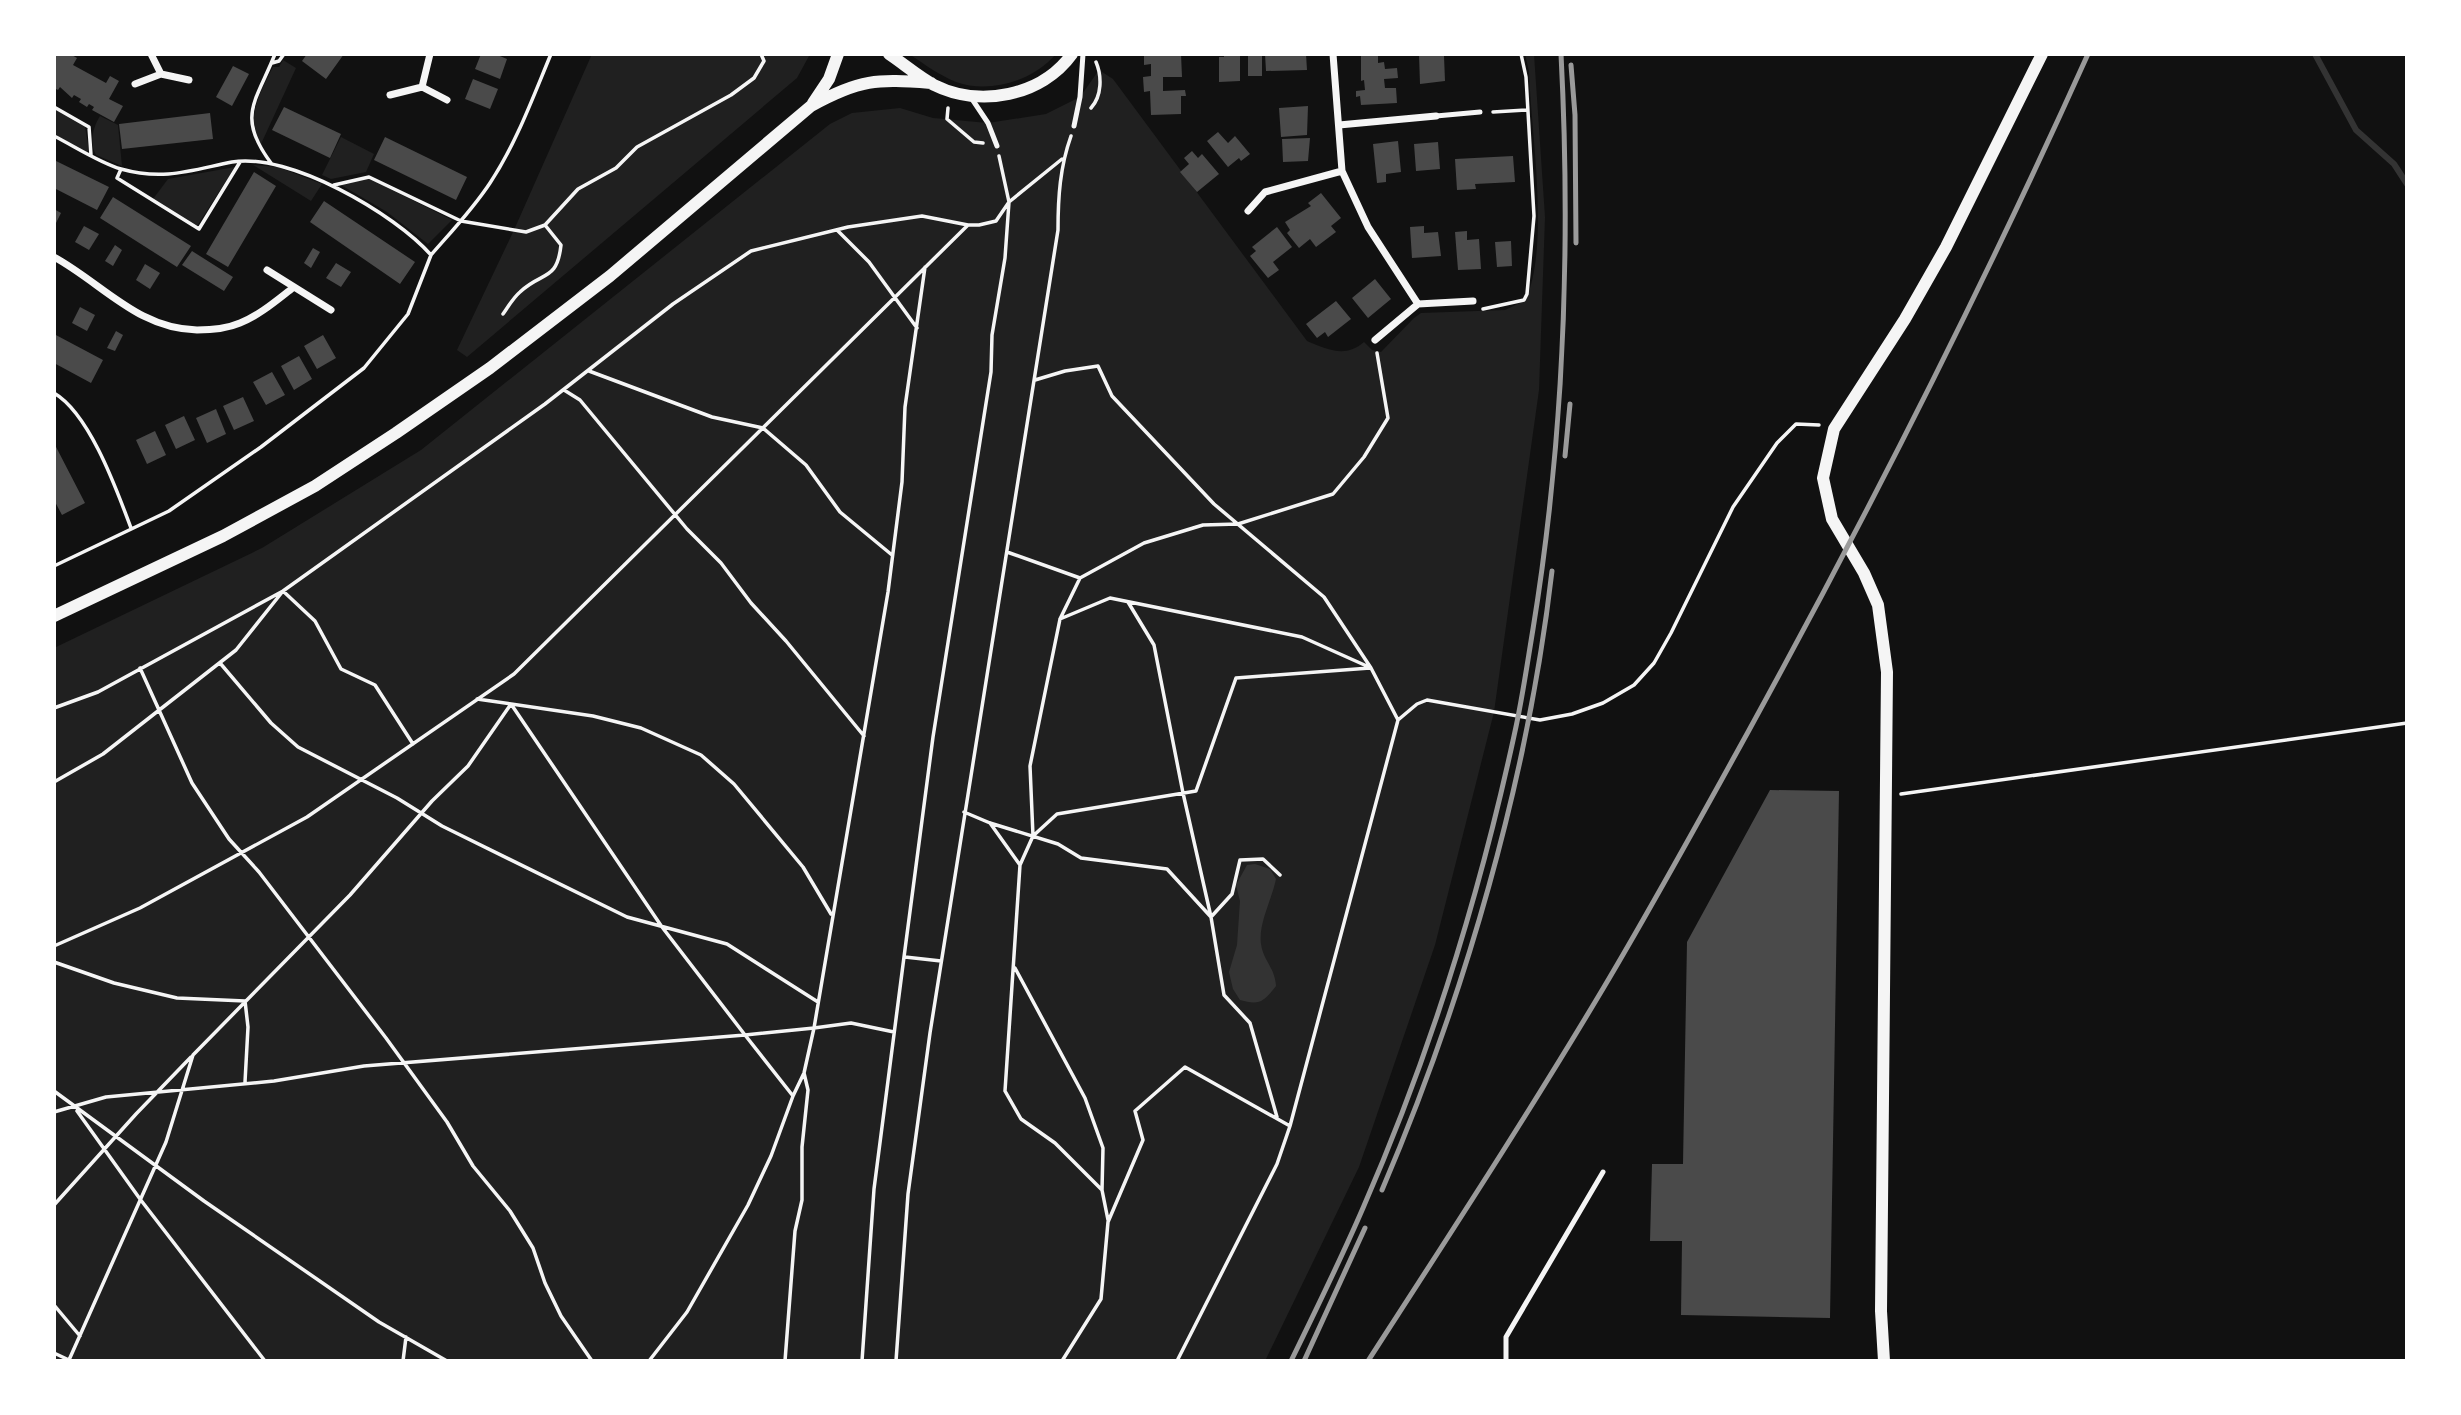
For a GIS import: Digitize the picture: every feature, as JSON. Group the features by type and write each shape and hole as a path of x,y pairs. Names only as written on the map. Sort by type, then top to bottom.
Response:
{"street":[{"path":"152,54 161,74"},
{"path":"422,87 430,54"},
{"path":"811,106 829,79 838,54"},
{"path":"889,54 931,83 950,91 997,96 1034,88 1063,67 1072,54"},
{"path":"1333,54 1342,171 1368,227 1418,304"},
{"path":"1884,1361 1881,1311 1887,672 1878,605 1864,573 1832,519 1823,478 1835,429 1905,319 1946,247 2042,54"},
{"path":"135,83 161,74 189,80"},
{"path":"54,616 223,536 315,486 396,433 491,368 610,276 811,106 843,89 870,81 931,83"},
{"path":"390,94 422,87 447,100"},
{"path":"1339,125 1436,116"},
{"path":"1248,211 1265,192 1342,171"},
{"path":"54,257 143,317 167,327 186,330 222,329 240,323 295,287"},
{"path":"267,270 331,310"},
{"path":"1375,340 1418,304 1473,300"}],"lane":[{"path":"1074,126 1080,97 1083,54"},
{"path":"970,95 988,123 997,146"},
{"path":"1436,116 1480,112"},
{"path":"1506,1361 1506,1337 1603,1172"}],"path":[{"path":"271,163 257,143 250,120 255,99 275,54"},
{"path":"271,63 279,61 284,54"},
{"path":"431,255 491,182 525,116 551,54"},
{"path":"334,185 369,177 461,221 526,232 545,225 578,189 616,168 638,147 731,95 754,78 764,61 761,54"},
{"path":"1473,300 1483,309 1524,300 1527,293 1534,216 1526,78 1521,54"},
{"path":"862,1361 874,1189 933,737 991,372 992,335 1005,258 1009,202 997,146 974,142 947,119 950,91"},
{"path":"54,107 89,127 91,155"},
{"path":"1480,112 1527,110"},
{"path":"896,1361 908,1194 941,961 1058,230 1058,192 1063,158 1074,126"},
{"path":"54,708 98,691 283,590 564,390 673,304 751,251 837,230 922,216 968,225 996,221 1009,202 1063,158"},
{"path":"121,169 117,177 199,229 240,162"},
{"path":"503,314 520,292 548,275 559,262 561,245 545,225"},
{"path":"54,946 140,908 307,817 514,674 968,225"},
{"path":"837,230 869,262 917,328"},
{"path":"649,1361 687,1312 748,1205 804,1073 814,1028 888,592 902,482 905,407 926,265"},
{"path":"1033,836 1030,766 1060,619 1080,578 1144,543 1203,525 1238,524 1333,494 1364,457 1388,418 1375,340"},
{"path":"1035,380 1065,371 1098,366 1112,396 1214,503 1324,597 1371,668 1398,720"},
{"path":"589,370 712,417 762,428 806,465 840,512 892,555"},
{"path":"564,390 580,400 687,529 721,563 751,603 864,736"},
{"path":"54,393 61,397 82,422 110,474 131,528"},
{"path":"54,399 61,397"},
{"path":"1177,1361 1277,1164 1290,1126 1398,720 1417,704 1427,700 1540,720 1572,714 1603,703 1634,685 1654,663 1733,507 1777,443 1796,424 1814,423 1835,429"},
{"path":"54,566 89,548"},
{"path":"1007,552 1080,578"},
{"path":"54,782 103,754 236,650 283,590"},
{"path":"283,590 315,621 341,669 375,685 413,744"},
{"path":"1060,619 1110,598 1302,637 1371,668"},
{"path":"1128,602 1154,645 1224,995 1250,1023 1277,1117"},
{"path":"220,663 271,723 298,747 442,826 627,917 727,944 818,1002"},
{"path":"140,668 192,783 229,839 309,937 447,1122 472,1166 510,1211 533,1248 545,1283 561,1316 592,1361"},
{"path":"1102,1190 1055,1143 1021,1119 1005,1091 1020,865 1033,836 1057,814 1196,791 1236,678 1371,668"},
{"path":"477,699 593,716 641,727 701,755 734,784 803,867 832,916"},
{"path":"54,1205 193,1055 394,848 468,766 511,704"},
{"path":"511,704 662,927 793,1096"},
{"path":"1885,796 2407,723"},
{"path":"964,812 1058,844 1081,858 1167,869 1210,917"},
{"path":"990,823 1020,865"},
{"path":"1210,917 1232,894 1240,860 1263,859 1280,875"},
{"path":"904,957 941,961"},
{"path":"54,962 114,983 177,998 245,1001"},
{"path":"1014,967 1085,1098 1103,1148 1102,1190 1108,1222 1101,1299 1062,1361"},
{"path":"245,1001 245,1083"},
{"path":"54,1112 106,1097 245,1083 403,1062 746,1035 851,1023 894,1032"},
{"path":"54,1353 70,1360 166,1142 193,1055"},
{"path":"1108,1222 1143,1140 1135,1111 1185,1067 1290,1126"},
{"path":"785,1361 795,1231 802,1200 802,1147 808,1090 804,1073"},
{"path":"54,1091 261,1241 312,1273 379,1322 447,1361"},
{"path":"74,1106 140,1199 265,1361"},
{"path":"54,1305 80,1336"},
{"path":"403,1361 406,1337"}],"shaded area":[{"path":"592,54 809,56 797,78 467,357 457,350"},
{"path":"909,54 1056,54 1023,78 997,86 983,86 956,82"},
{"path":"1525,54 1534,54 1545,217 1539,390 1494,712 1435,945 1359,1167 1265,1361 54,1361 54,648 262,548 421,450 830,124 852,113 900,108 933,118 988,123 1046,114 1080,97 1099,70 1113,79 1307,341 1337,351 1350,350 1364,342 1372,350 1381,352 1421,313 1505,310 1526,300 1537,248 1537,188 1529,71"},
{"path":"283,60 296,68 261,144 254,125 256,105 273,67 279,67"},
{"path":"54,109 85,127 89,150 87,152 54,134"},
{"path":"100,116 118,125 122,166 96,155 93,135"},
{"path":"341,137 374,154 366,172 331,179 322,175"},
{"path":"253,165 278,167 322,184 311,201"},
{"path":"235,167 197,226 153,199 168,179"},
{"path":"368,178 452,220 428,244 387,212 341,185"},
{"path":"1255,864 1270,869 1276,879 1263,920 1261,936 1262,950 1274,974 1276,986 1265,999 1252,1002 1240,1000 1233,989 1229,972 1237,945 1240,901 1236,885 1247,865"}],"building":[{"path":"54,54 70,54 77,58 73,65 106,83 110,76 119,81 109,99 123,106 114,122 92,110 94,107 89,104 87,107 79,102 81,99 74,95 72,98 60,87 58,90 54,88"},
{"path":"307,54 344,54 326,79 302,61"},
{"path":"481,54 495,54 507,59 500,79 475,69"},
{"path":"1144,54 1181,54 1182,77 1163,77 1163,91 1185,90 1186,96 1181,96 1181,114 1151,115 1150,91 1144,92 1143,77 1151,76 1151,64 1144,65"},
{"path":"1224,54 1240,54 1240,81 1219,82 1219,57 1224,57"},
{"path":"1248,54 1262,54 1262,76 1248,76"},
{"path":"1265,54 1306,54 1307,70 1266,71"},
{"path":"1419,54 1444,56 1445,81 1420,84"},
{"path":"1378,55 1378,63 1384,62 1385,69 1397,68 1398,78 1384,79 1385,88 1396,88 1397,103 1361,105 1356,91 1365,90 1364,80 1361,81 1361,56"},
{"path":"233,66 249,74 232,106 216,97"},
{"path":"473,79 498,89 490,109 465,99"},
{"path":"1308,106 1307,135 1281,137 1279,108"},
{"path":"284,107 341,134 330,158 272,130"},
{"path":"210,113 213,139 122,149 119,124"},
{"path":"1218,132 1228,143 1235,136 1250,154 1241,161 1239,158 1228,167 1207,141"},
{"path":"385,137 467,177 456,200 374,160"},
{"path":"1310,138 1308,161 1283,162 1282,139"},
{"path":"1398,141 1401,172 1386,174 1386,182 1377,183 1373,144"},
{"path":"1438,142 1440,169 1416,171 1414,144"},
{"path":"1192,151 1198,158 1202,154 1219,174 1197,192 1180,172 1189,164 1184,158"},
{"path":"1513,156 1515,182 1475,184 1476,189 1457,190 1455,159"},
{"path":"54,160 109,187 97,210 54,188"},
{"path":"254,172 276,186 228,267 206,254"},
{"path":"1321,193 1341,218 1331,226 1336,232 1316,247 1310,239 1299,248 1287,233 1290,230 1285,222 1311,206 1308,203"},
{"path":"113,197 191,246 177,267 100,218"},
{"path":"324,201 415,262 400,284 310,222"},
{"path":"54,209 61,213 54,227"},
{"path":"84,226 99,234 89,250 75,242"},
{"path":"1424,226 1424,233 1438,232 1441,256 1412,258 1410,227"},
{"path":"1277,227 1292,247 1273,262 1279,270 1268,278 1250,256 1256,251 1252,247"},
{"path":"1467,231 1467,240 1479,239 1481,269 1458,270 1455,232"},
{"path":"1511,241 1512,266 1497,267 1495,242"},
{"path":"115,245 122,250 113,266 105,261"},
{"path":"313,248 320,252 311,268 304,263"},
{"path":"192,251 233,277 224,291 182,265"},
{"path":"336,263 351,272 341,287 326,278"},
{"path":"145,264 160,273 150,289 136,280"},
{"path":"1375,279 1391,299 1368,318 1352,298"},
{"path":"1336,301 1351,319 1328,337 1325,332 1317,338 1306,324"},
{"path":"80,307 95,315 87,331 72,323"},
{"path":"116,331 123,335 115,351 107,348"},
{"path":"54,334 103,360 91,383 54,363"},
{"path":"323,335 336,358 317,369 304,346"},
{"path":"299,356 312,379 294,390 281,366"},
{"path":"272,372 285,395 266,405 253,382"},
{"path":"243,397 254,421 234,430 223,406"},
{"path":"216,409 226,434 207,443 196,418"},
{"path":"184,416 195,440 176,449 165,425"},
{"path":"155,431 166,455 147,464 136,440"},
{"path":"54,443 85,503 62,515 54,500"},
{"path":"1770,790 1839,791 1830,1318 1681,1315 1682,1241 1650,1241 1652,1164 1683,1164 1687,942"}],"waterway":[{"path":"2315,54 2356,130 2394,164 2407,184"}],"railway":[{"path":"1291,1361 1363,1208 1431,1035 1485,856 1517,723 1544,558 1558,414 1565,271 1561,54"},
{"path":"1368,1361 1576,1034 1748,732 1925,396 2088,54"},
{"path":"1571,65 1575,115 1576,243"},
{"path":"1565,456 1570,404"},
{"path":"1382,1190 1440,1042 1489,887 1527,728 1552,571"},
{"path":"1304,1361 1365,1228"}]}
